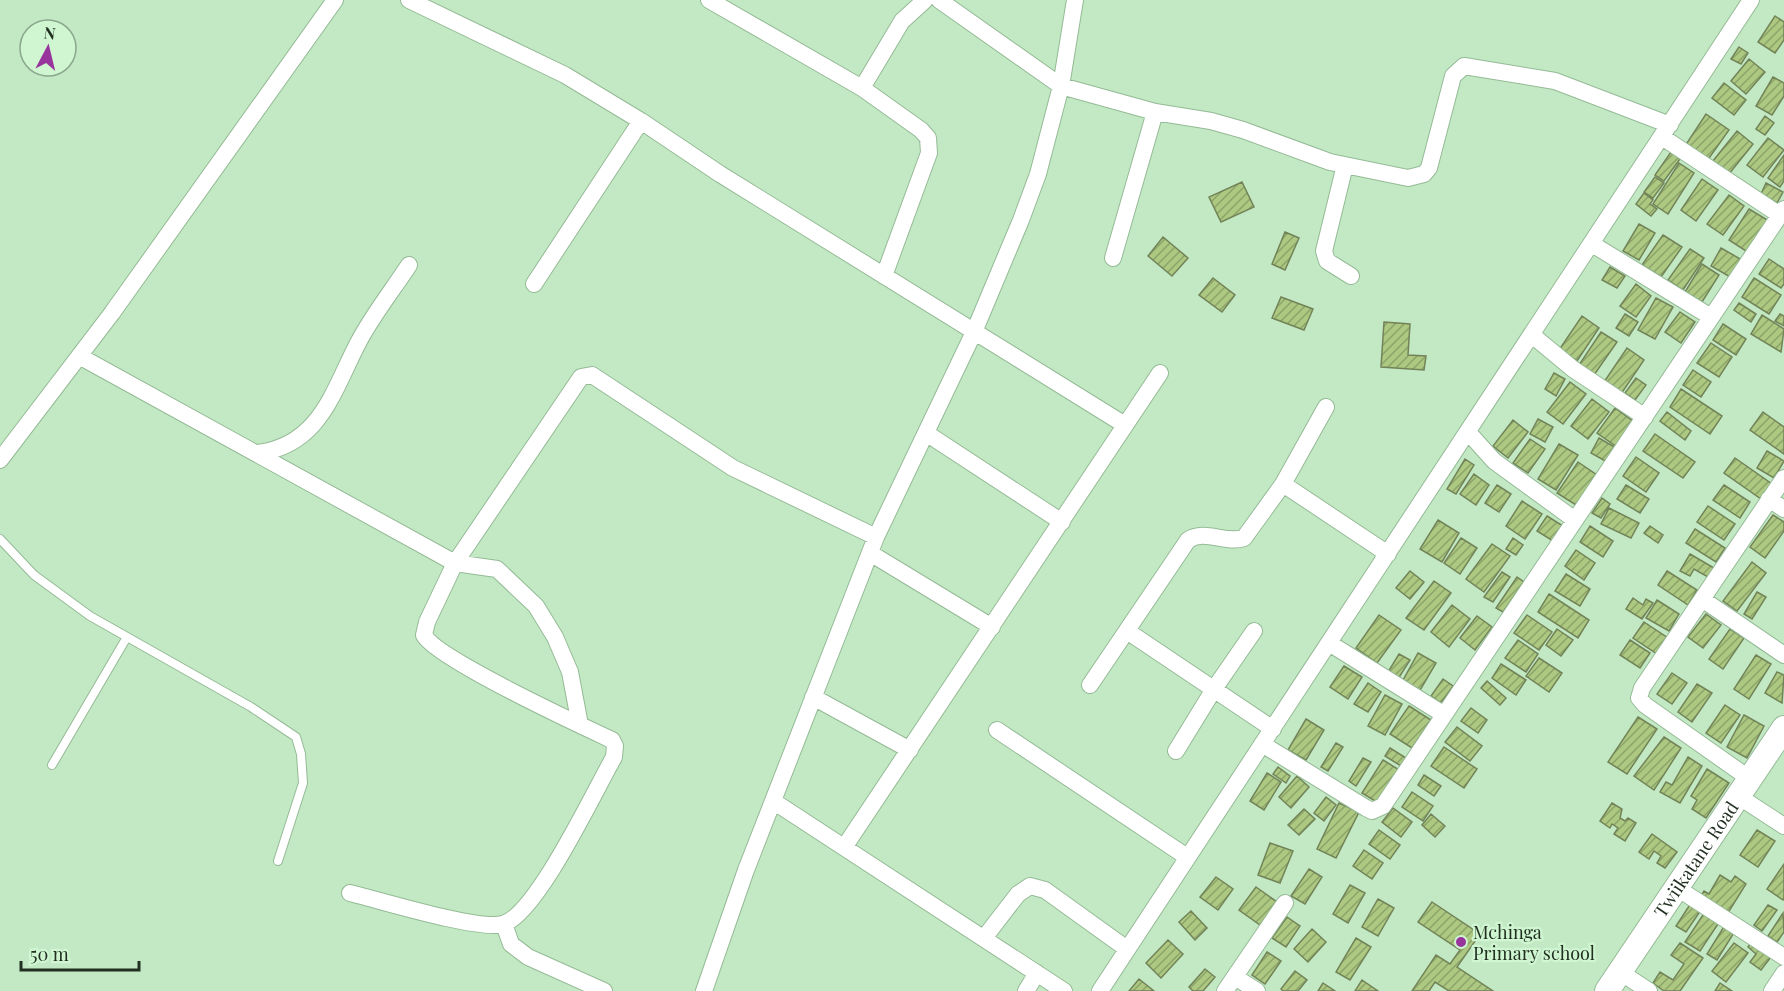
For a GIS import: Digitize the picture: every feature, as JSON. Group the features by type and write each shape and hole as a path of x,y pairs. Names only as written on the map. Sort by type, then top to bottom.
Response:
{"main road":[{"name":"Twiikatane Road","path":"1614,981 1784,728"}],"street":[{"path":"0,460 79,356 335,0"},
{"path":"409,0 565,75 641,121 720,174 1125,425"},
{"path":"709,0 862,88 921,130 928,138 930,145 884,276"},
{"path":"862,88 902,21 925,0"},
{"path":"939,0 1061,86 1155,112 1211,121 1345,165 1408,178 1424,174 1433,160 1453,76 1464,66 1555,81 1666,131 1782,212 1646,417 1378,810 1366,808 1262,744"},
{"path":"704,991 773,801 876,537 974,332 1038,174 1061,86 1075,0"},
{"path":"1100,991 1751,0"},
{"path":"1113,258 1155,112"},
{"path":"534,284 641,121"},
{"path":"1345,165 1323,251 1327,261 1351,276"},
{"path":"1592,244 1711,317"},
{"path":"258,453 278,451 293,442 310,429 328,407 359,342 409,265"},
{"path":"1532,335 1573,369 1646,417"},
{"path":"79,356 455,563 497,569 536,606 555,637 570,672 580,725"},
{"path":"845,846 1160,374"},
{"path":"350,893 478,924 504,924 519,913 540,890 614,756 615,746 612,740 481,674 427,641 424,635 427,622 455,563 581,377 592,375 733,468 876,537"},
{"path":"1090,685 1188,540 1200,536 1231,540 1244,538 1283,484 1326,407"},
{"path":"1468,432 1494,461 1575,520"},
{"path":"926,433 1062,522"},
{"path":"1784,478 1642,688 1640,698 1645,705 1744,788 1784,826"},
{"path":"1283,484 1388,554"},
{"path":"1769,500 1784,509"},
{"path":"870,553 992,627"},
{"path":"1702,599 1784,655"},
{"path":"1126,631 1273,729"},
{"path":"1176,752 1214,689 1254,632"},
{"path":"1329,643 1443,714"},
{"path":"813,697 910,750"},
{"path":"997,730 1187,857"},
{"path":"773,801 1064,991"},
{"path":"984,938 1018,894 1030,886 1045,890 1127,949"},
{"path":"1677,888 1784,957"},
{"path":"1225,991 1285,903"},
{"path":"504,924 511,944 528,957 604,991"},
{"path":"1026,991 1037,973"},
{"path":"1772,991 1784,973"},
{"path":"1235,977 1257,991"},
{"path":"1614,981 1649,991"}],"lane":[{"path":"0,539 34,575 90,616 251,707 296,737 301,754 303,783 278,861"},
{"path":"52,765 127,637"}],"building":[{"path":"1775,16 1784,22 1784,40 1775,53 1758,42"},
{"path":"1739,47 1748,53 1741,64 1731,59"},
{"path":"1749,59 1765,72 1746,94 1731,81"},
{"path":"1773,77 1784,83 1784,96 1772,115 1756,106"},
{"path":"1724,83 1746,100 1734,115 1712,98"},
{"path":"1706,114 1729,130 1707,161 1685,146"},
{"path":"1765,116 1774,123 1765,135 1756,129"},
{"path":"1737,131 1753,144 1729,174 1713,161"},
{"path":"1768,138 1784,150 1763,177 1747,165"},
{"path":"1671,152 1680,159 1664,181 1655,175"},
{"path":"1784,155 1784,181 1780,187 1768,178"},
{"path":"1679,163 1694,173 1668,214 1653,204"},
{"path":"1655,177 1664,183 1653,198 1644,192"},
{"path":"1702,179 1718,190 1696,221 1681,210"},
{"path":"1242,182 1254,207 1221,222 1209,197"},
{"path":"1766,183 1783,192 1777,203 1761,194"},
{"path":"1644,193 1653,200 1650,204 1657,209 1651,216 1636,204"},
{"path":"1729,195 1744,206 1723,235 1707,224"},
{"path":"1749,209 1769,221 1749,253 1729,240"},
{"path":"1639,224 1655,233 1639,260 1623,251"},
{"path":"1285,232 1299,238 1285,270 1272,264"},
{"path":"1663,235 1682,247 1661,277 1642,265"},
{"path":"1163,237 1188,258 1172,276 1148,256"},
{"path":"1721,248 1742,260 1732,278 1711,266"},
{"path":"1690,249 1704,258 1683,290 1668,280"},
{"path":"1769,259 1784,269 1784,284 1781,288 1759,274"},
{"path":"1702,264 1719,275 1702,302 1685,292"},
{"path":"1610,267 1625,276 1617,288 1602,280"},
{"path":"1213,278 1235,295 1222,312 1199,295"},
{"path":"1754,278 1781,295 1769,314 1742,297"},
{"path":"1636,284 1651,296 1636,317 1620,306"},
{"path":"1281,297 1313,309 1304,330 1272,318"},
{"path":"1656,298 1673,307 1655,339 1638,330"},
{"path":"1739,303 1756,314 1751,322 1734,310"},
{"path":"1680,312 1695,322 1681,343 1665,332"},
{"path":"1625,314 1638,322 1629,336 1616,328"},
{"path":"1780,314 1784,316 1784,326 1775,321"},
{"path":"1762,315 1784,329 1781,352 1751,334"},
{"path":"1582,316 1599,328 1577,361 1559,350"},
{"path":"1384,322 1410,324 1408,355 1426,356 1424,370 1381,367"},
{"path":"1723,324 1746,339 1736,355 1713,340"},
{"path":"1601,332 1617,342 1594,375 1579,365"},
{"path":"1711,343 1732,357 1719,377 1697,363"},
{"path":"1627,348 1644,360 1621,394 1604,382"},
{"path":"1693,370 1711,382 1701,397 1683,385"},
{"path":"1554,373 1565,379 1556,396 1545,389"},
{"path":"1636,378 1646,385 1635,400 1625,393"},
{"path":"1570,382 1586,394 1563,424 1547,412"},
{"path":"1681,389 1722,416 1710,434 1670,407"},
{"path":"1592,399 1609,412 1588,439 1571,426"},
{"path":"1615,408 1634,422 1617,447 1597,433"},
{"path":"1667,412 1691,431 1685,440 1660,421"},
{"path":"1763,412 1784,427 1784,454 1750,430"},
{"path":"1538,419 1553,427 1545,442 1530,434"},
{"path":"1513,420 1528,432 1508,458 1493,446"},
{"path":"1655,434 1695,462 1683,478 1643,451"},
{"path":"1599,438 1616,448 1607,462 1591,453"},
{"path":"1530,439 1545,449 1528,473 1513,463"},
{"path":"1559,444 1578,455 1556,490 1538,479"},
{"path":"1767,451 1784,461 1774,478 1757,468"},
{"path":"1636,457 1659,473 1646,492 1623,476"},
{"path":"1735,458 1772,484 1761,499 1724,473"},
{"path":"1465,459 1474,465 1456,494 1447,489"},
{"path":"1578,462 1597,475 1576,505 1557,493"},
{"path":"1474,474 1489,485 1476,505 1460,494"},
{"path":"1497,485 1511,494 1499,512 1485,503"},
{"path":"1626,485 1649,499 1640,513 1617,499"},
{"path":"1724,485 1750,502 1740,518 1713,500"},
{"path":"1602,498 1610,504 1601,518 1592,513"},
{"path":"1522,501 1542,514 1525,539 1506,526"},
{"path":"1708,506 1735,524 1724,540 1697,522"},
{"path":"1609,508 1639,523 1631,538 1601,524"},
{"path":"1773,515 1784,522 1784,531 1765,558 1750,547"},
{"path":"1547,516 1563,526 1553,541 1537,531"},
{"path":"1438,520 1459,533 1442,562 1420,549"},
{"path":"1590,526 1613,541 1603,557 1580,542"},
{"path":"1650,526 1663,535 1658,543 1644,533"},
{"path":"1695,529 1725,548 1716,562 1686,543"},
{"path":"1461,538 1477,548 1460,574 1444,563"},
{"path":"1513,538 1523,545 1516,555 1506,549"},
{"path":"1492,544 1510,556 1484,592 1466,579"},
{"path":"1576,550 1595,563 1584,580 1565,566"},
{"path":"1690,554 1714,568 1708,577 1694,569 1690,576 1680,571"},
{"path":"1752,562 1766,573 1737,611 1723,601"},
{"path":"1410,571 1424,582 1410,599 1396,588"},
{"path":"1667,571 1697,590 1688,605 1658,585"},
{"path":"1502,572 1510,577 1493,602 1484,597"},
{"path":"1566,574 1590,589 1580,606 1555,591"},
{"path":"1517,577 1524,582 1503,612 1496,608"},
{"path":"1434,581 1451,593 1424,630 1406,618"},
{"path":"1757,592 1766,597 1752,619 1744,614"},
{"path":"1549,594 1589,620 1578,638 1538,612"},
{"path":"1633,598 1643,605 1646,599 1653,603 1642,619 1626,609"},
{"path":"1657,600 1679,614 1669,631 1646,618"},
{"path":"1452,605 1470,619 1449,647 1431,632"},
{"path":"1706,614 1721,625 1703,648 1688,637"},
{"path":"1379,615 1401,630 1377,663 1356,648"},
{"path":"1527,615 1552,632 1539,650 1514,633"},
{"path":"1477,616 1492,627 1475,650 1460,638"},
{"path":"1644,622 1668,638 1657,654 1633,638"},
{"path":"1557,629 1573,640 1561,656 1546,645"},
{"path":"1730,629 1744,638 1723,669 1709,659"},
{"path":"1518,640 1538,654 1526,672 1505,658"},
{"path":"1630,640 1650,653 1640,668 1620,655"},
{"path":"1418,653 1436,663 1419,692 1402,682"},
{"path":"1399,654 1410,660 1398,679 1388,672"},
{"path":"1756,655 1771,664 1749,699 1734,689"},
{"path":"1539,658 1562,673 1549,692 1526,676"},
{"path":"1501,664 1526,680 1516,695 1492,678"},
{"path":"1344,666 1362,677 1348,699 1330,687"},
{"path":"1777,672 1784,675 1782,703 1765,693"},
{"path":"1672,673 1687,683 1672,704 1657,694"},
{"path":"1443,679 1453,686 1441,703 1431,696"},
{"path":"1487,681 1506,698 1500,705 1481,688"},
{"path":"1368,683 1381,692 1368,712 1354,704"},
{"path":"1697,684 1712,693 1692,722 1678,712"},
{"path":"1385,695 1402,704 1385,735 1368,726"},
{"path":"1725,705 1740,715 1721,743 1706,733"},
{"path":"1409,706 1431,720 1412,748 1390,734"},
{"path":"1471,708 1487,720 1478,733 1461,721"},
{"path":"1744,715 1764,726 1747,758 1727,747"},
{"path":"1638,717 1657,729 1627,774 1608,762"},
{"path":"1306,719 1324,730 1306,760 1288,750"},
{"path":"1457,727 1482,746 1470,761 1445,742"},
{"path":"1664,737 1681,748 1654,790 1634,776"},
{"path":"1336,743 1343,747 1328,771 1321,767"},
{"path":"1444,747 1477,769 1464,788 1431,766"},
{"path":"1390,748 1406,758 1401,766 1385,756"},
{"path":"1688,757 1702,766 1680,803 1660,792 1666,782 1672,785"},
{"path":"1363,758 1371,762 1356,786 1349,781"},
{"path":"1383,760 1401,771 1380,804 1362,793"},
{"path":"1278,767 1290,776 1286,783 1273,774"},
{"path":"1707,769 1729,783 1706,818 1692,809 1697,800 1691,796"},
{"path":"1267,773 1281,782 1264,810 1250,801"},
{"path":"1424,775 1441,786 1434,796 1418,785"},
{"path":"1297,776 1309,787 1291,808 1279,797"},
{"path":"1412,792 1433,806 1423,821 1402,807"},
{"path":"1326,797 1336,805 1324,821 1314,813"},
{"path":"1339,803 1359,812 1336,858 1317,849"},
{"path":"1612,803 1622,809 1620,818 1625,821 1628,818 1636,823 1625,841 1614,834 1618,828 1612,824 1610,828 1600,821"},
{"path":"1393,808 1412,822 1401,837 1382,822"},
{"path":"1304,809 1315,819 1299,835 1288,825"},
{"path":"1431,814 1445,826 1435,837 1422,825"},
{"path":"1379,830 1400,845 1390,859 1369,844"},
{"path":"1757,830 1775,841 1758,867 1740,855"},
{"path":"1652,834 1677,852 1665,868 1657,863 1661,856 1654,851 1649,859 1639,852"},
{"path":"1270,843 1293,851 1280,883 1258,875"},
{"path":"1364,850 1383,863 1372,879 1353,866"},
{"path":"1784,864 1784,898 1783,900 1767,889"},
{"path":"1309,869 1322,877 1305,904 1291,896"},
{"path":"1720,875 1731,882 1735,876 1746,884 1726,916 1699,899 1704,891 1709,894"},
{"path":"1216,877 1233,889 1218,910 1200,897"},
{"path":"1350,885 1365,893 1348,923 1333,914"},
{"path":"1256,887 1277,902 1260,925 1239,910"},
{"path":"1378,899 1394,908 1378,936 1362,927"},
{"name":"Mchinga Primary school","path":"1432,902 1480,934 1457,967 1493,991 1449,991 1435,982 1429,991 1412,991 1436,955 1450,964 1460,950 1418,922"},
{"path":"1691,903 1701,910 1686,932 1676,926"},
{"path":"1768,905 1777,910 1762,931 1754,925"},
{"path":"1191,911 1207,928 1195,940 1179,922"},
{"path":"1705,912 1720,921 1700,951 1685,942"},
{"path":"1783,913 1784,932 1777,942 1768,936"},
{"path":"1287,917 1300,926 1286,947 1272,938"},
{"path":"1725,925 1735,931 1717,960 1707,954"},
{"path":"1312,929 1326,942 1308,962 1294,949"},
{"path":"1356,938 1371,947 1350,980 1336,972"},
{"path":"1168,940 1183,954 1161,978 1146,963"},
{"path":"1680,943 1703,958 1680,991 1664,991 1653,983 1660,972 1673,980 1684,964 1671,955"},
{"path":"1734,943 1748,953 1726,982 1712,971"},
{"path":"1751,943 1771,957 1761,970 1750,962 1756,954 1748,947"},
{"path":"1267,952 1281,961 1265,984 1252,975"},
{"path":"1205,969 1215,977 1203,991 1193,991 1189,987"},
{"path":"1295,971 1307,980 1298,991 1283,991 1281,989"},
{"path":"1139,979 1154,991 1129,991"},
{"path":"1362,980 1378,991 1355,991"},
{"path":"1323,983 1335,991 1318,991"},
{"path":"1720,983 1732,991 1715,991"}],"place":[{"name":"Mchinga Primary school","path":"1461,942"}]}
